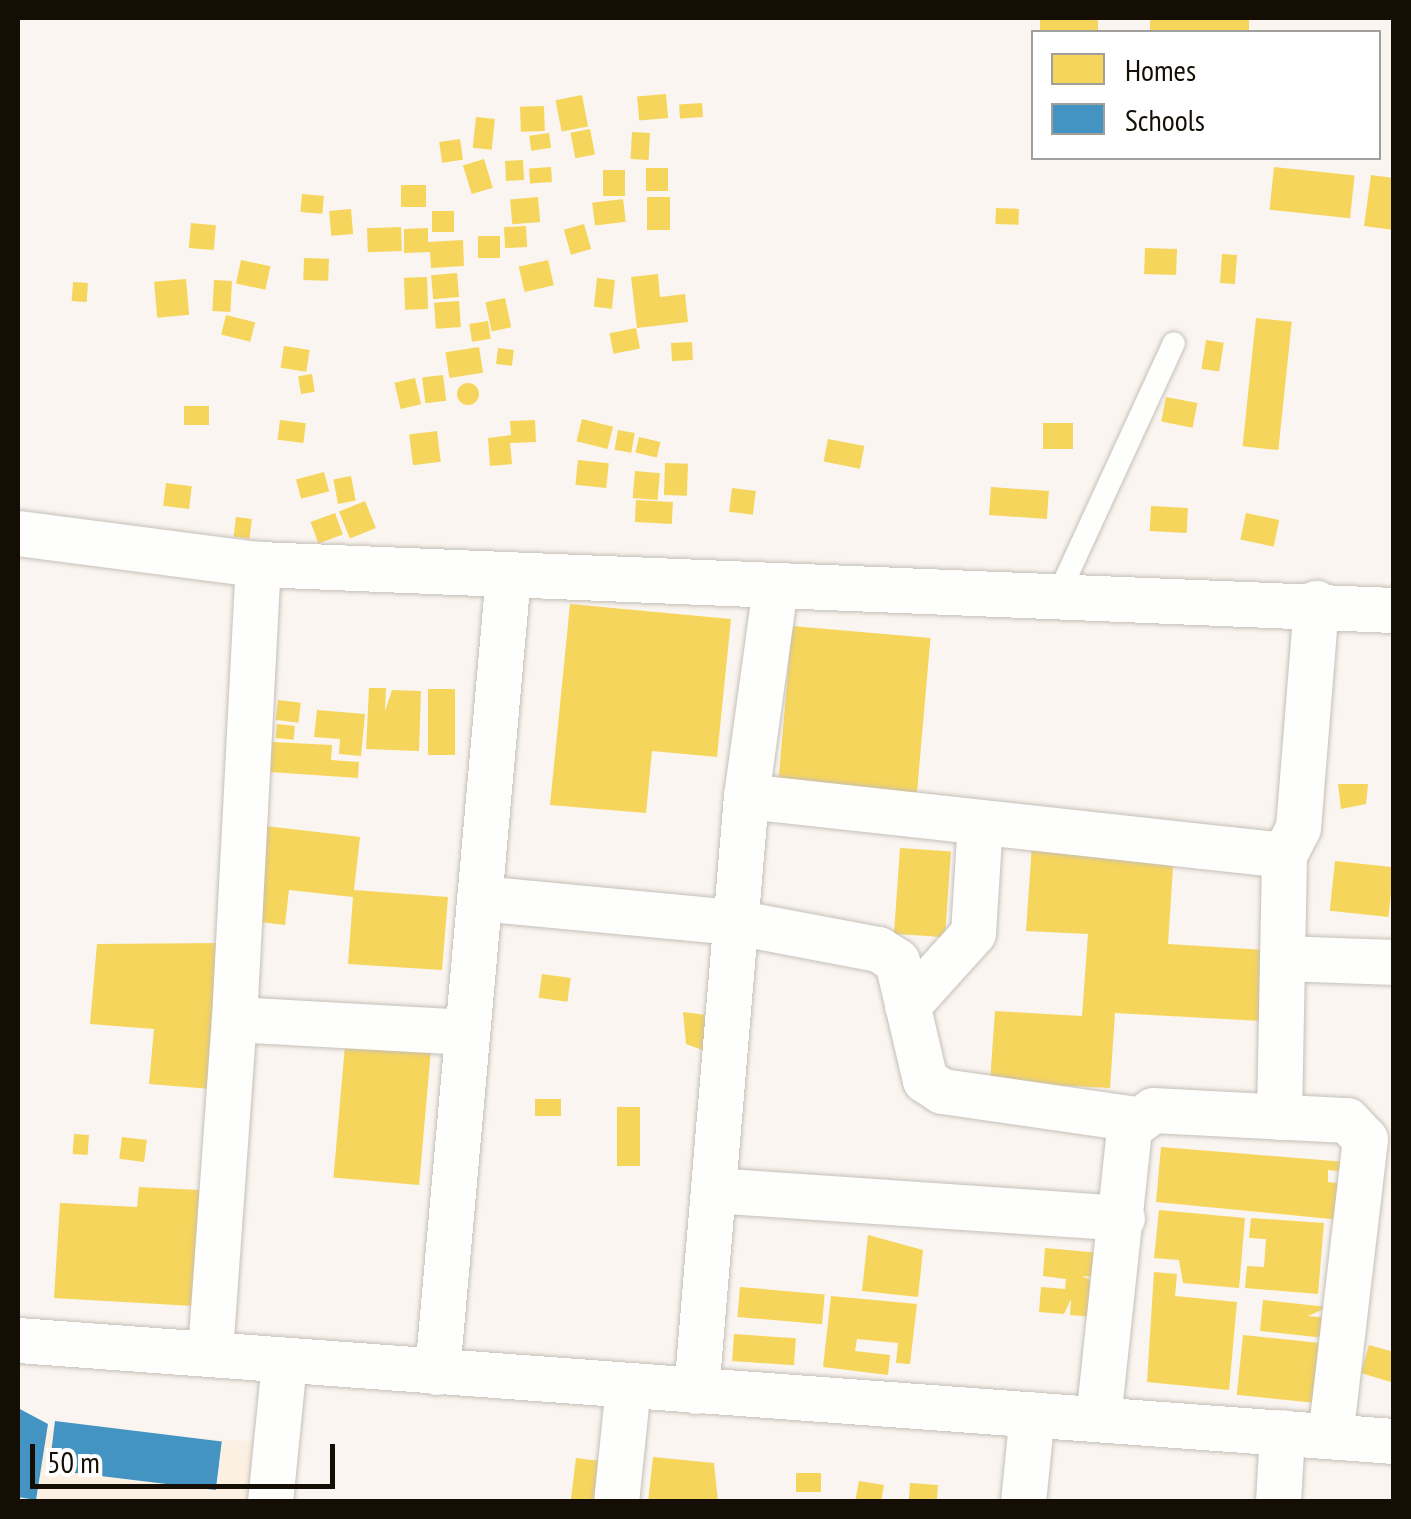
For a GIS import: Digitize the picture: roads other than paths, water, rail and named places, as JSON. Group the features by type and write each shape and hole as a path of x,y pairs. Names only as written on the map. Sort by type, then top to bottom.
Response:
{"street":[{"path":"18,533 258,564 1316,603 1394,610"},
{"path":"210,1352 234,1019 258,564"},
{"path":"437,1372 464,1032 508,576"},
{"path":"696,1390 746,796 774,586"},
{"path":"1279,1117 1284,855 1298,828 1316,603"},
{"path":"746,796 1284,855"},
{"path":"907,1006 973,932 980,822"},
{"path":"479,898 735,922 878,949 897,961 925,1080 942,1090 1136,1119 1153,1110 1358,1124 1366,1139 1374,1221 1330,1436"},
{"path":"1282,958 1394,962"},
{"path":"234,1019 464,1032"},
{"path":"1098,1419 1136,1119"},
{"path":"713,1190 1122,1218"},
{"path":"18,1340 1394,1440"},
{"path":"270,1502 284,1362"},
{"path":"616,1502 628,1386"},
{"path":"1023,1502 1032,1414"},
{"path":"1278,1502 1282,1432"}],"lane":[{"path":"1058,595 1174,342"}]}
